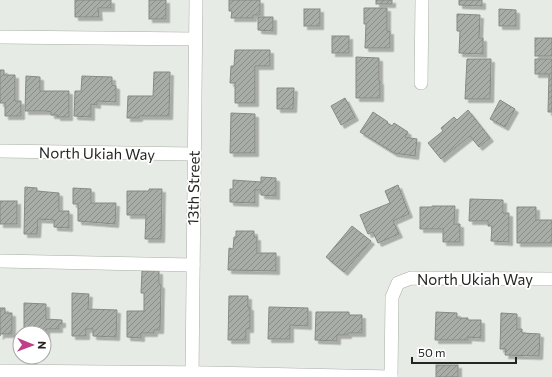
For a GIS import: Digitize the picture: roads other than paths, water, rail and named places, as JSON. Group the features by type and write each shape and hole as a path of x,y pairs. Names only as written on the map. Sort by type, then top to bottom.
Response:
{"street":[{"name":"13th Street","path":"192,375 196,0"},
{"path":"421,83 422,0"},
{"path":"0,37 195,39"},
{"name":"North Ukiah Way","path":"0,151 194,154"},
{"path":"0,261 193,265"},
{"name":"North Ukiah Way","path":"391,377 392,297 398,283 411,278 552,279"},
{"path":"0,371 391,377"}]}
